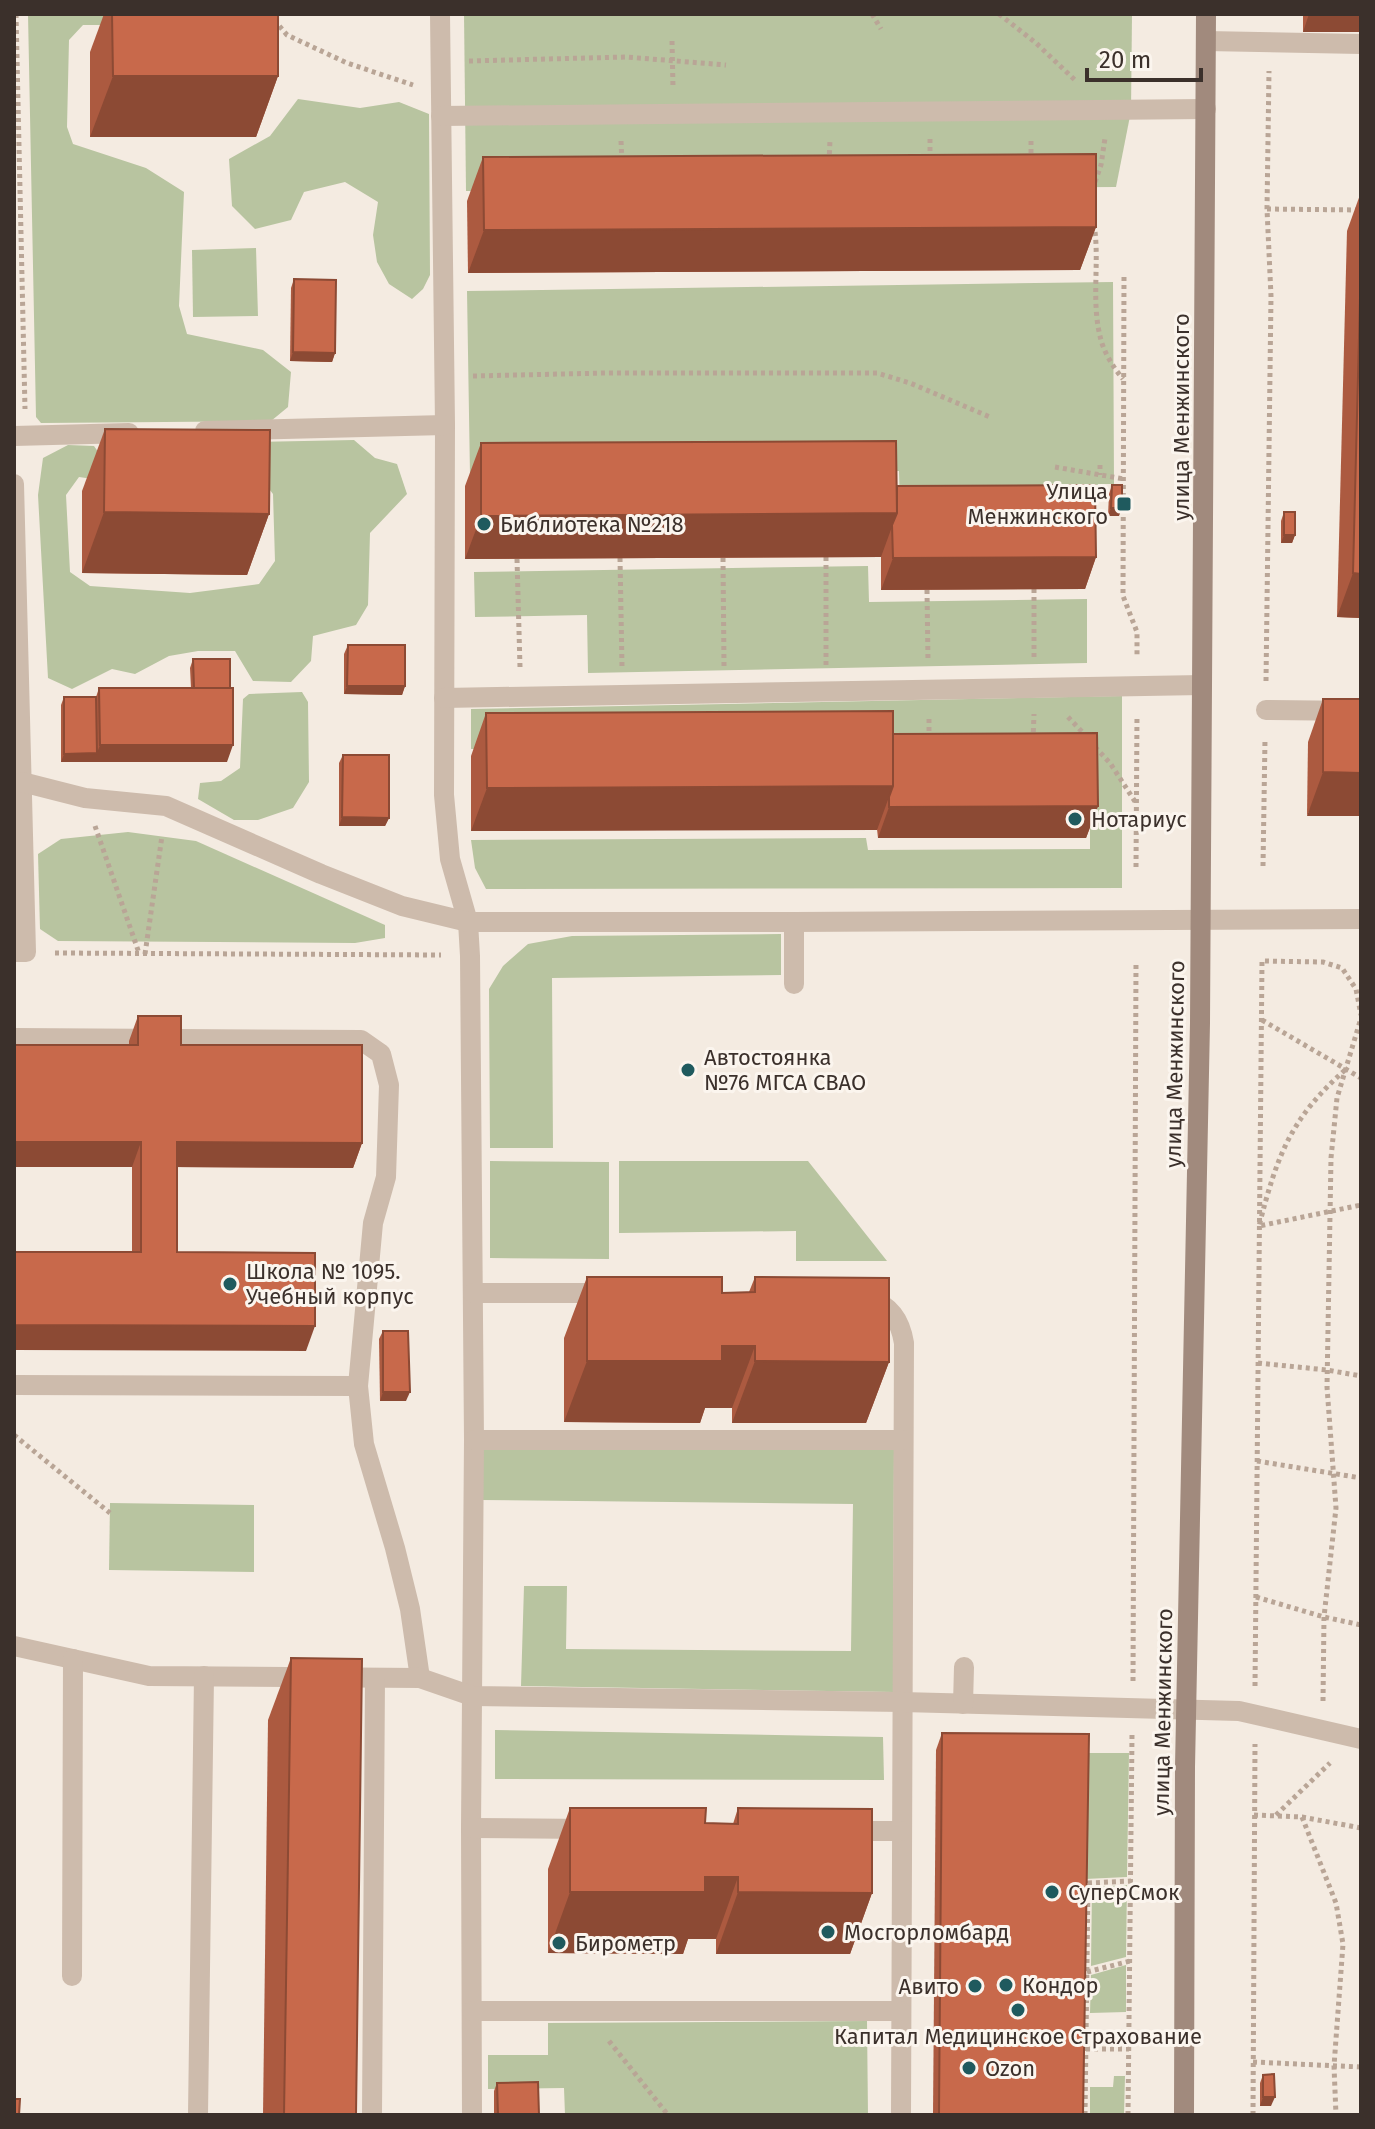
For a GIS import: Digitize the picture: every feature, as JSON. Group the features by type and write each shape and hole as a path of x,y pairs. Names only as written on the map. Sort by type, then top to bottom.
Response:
{"main road":[{"name":"улица Менжинского","path":"1184,2115 1186,1709 1201,919 1206,14"}],"lane":[{"path":"440,14 445,425 444,795 450,859 468,922 470,956 474,1440 472,2115"},
{"path":"1206,41 1361,44"},
{"path":"441,116 1206,109"},
{"path":"181,431 445,425"},
{"path":"20,436 150,432"},
{"path":"14,484 16,664 22,782 20,952"},
{"path":"444,698 1202,685"},
{"path":"1266,710 1361,711"},
{"path":"22,782 85,798 166,806 402,906 468,922 1361,919"},
{"path":"794,922 794,984"},
{"path":"14,1038 361,1040 381,1054 389,1085 386,1177 373,1223 358,1386 364,1444 410,1609 420,1678"},
{"path":"473,1293 636,1293"},
{"path":"854,1293 885,1304 902,1328 904,1343 901,2115"},
{"path":"14,1385 358,1386"},
{"path":"474,1440 903,1440"},
{"path":"14,1646 149,1676 420,1678 472,1696 902,1702 1239,1711 1360,1739"},
{"path":"72,1976 73,1659"},
{"path":"963,1704 964,1667"},
{"path":"198,2115 204,1676"},
{"path":"372,2115 375,1678"},
{"path":"471,1828 614,1829"},
{"path":"822,1831 901,1831"},
{"path":"472,2011 901,2011"}],"path":[{"path":"16,14 20,436"},
{"path":"269,14 287,35 347,63 441,94"},
{"path":"872,14 881,29"},
{"path":"999,14 1074,79 1101,111 1106,135 1101,165 1092,189"},
{"path":"672,41 674,114"},
{"path":"1263,866 1271,296 1267,209 1269,42"},
{"path":"440,61 626,57 726,65"},
{"path":"930,111 930,169"},
{"path":"1031,169 1032,111"},
{"path":"829,170 830,112"},
{"path":"621,115 622,171"},
{"path":"1267,209 1361,210"},
{"path":"1093,219 1097,243 1100,337 1113,366 1124,381"},
{"path":"1124,277 1123,596 1137,632 1136,867"},
{"path":"444,377 606,373 877,373 910,383 990,417"},
{"path":"1100,465 1100,475"},
{"path":"1055,467 1124,479"},
{"path":"826,557 826,692"},
{"path":"620,558 622,695"},
{"path":"723,558 724,693"},
{"path":"517,559 521,697"},
{"path":"1033,750 1034,589"},
{"path":"927,590 929,751"},
{"path":"1034,688 1070,718 1110,763 1137,804"},
{"path":"85,798 142,954"},
{"path":"142,954 166,806"},
{"path":"1086,819 1137,819"},
{"path":"20,952 470,956"},
{"path":"1253,2115 1262,961 1323,962 1342,968 1356,989 1361,1016 1337,1098 1331,1158 1327,1370 1336,1508 1324,1617 1322,1730"},
{"path":"1128,2115 1136,962"},
{"path":"1261,1019 1361,1078"},
{"path":"1259,1226 1289,1136 1307,1107 1347,1068"},
{"path":"1259,1226 1361,1205"},
{"path":"1258,1363 1361,1376"},
{"path":"14,1435 110,1513"},
{"path":"1257,1461 1361,1478"},
{"path":"1256,1597 1361,1625"},
{"path":"1276,1815 1360,1739"},
{"path":"1254,1815 1302,1817 1361,1828"},
{"path":"1302,1817 1336,1903 1343,1944 1334,2066 1336,2115"},
{"path":"1085,2115 1087,1972 1084,1921 1088,1883 1131,1881"},
{"path":"1087,1972 1130,1961"},
{"path":"587,2011 668,2115"},
{"path":"1078,2050 1129,2049"},
{"path":"1253,2062 1361,2067"}],"green space":[{"path":"28,14 231,14 226,25 83,25 69,40 67,127 73,144 146,168 184,192 179,306 187,334 263,350 291,372 288,407 271,421 41,423 36,417"},
{"path":"464,14 1132,14 1131,111 1116,187 466,191"},
{"path":"298,99 360,108 399,102 429,114 430,275 423,289 412,299 389,284 377,262 373,235 378,202 345,182 304,192 291,220 255,229 232,206 229,159 270,136"},
{"path":"256,248 258,316 193,317 192,250"},
{"path":"1113,282 1114,484 1098,484 1097,505 900,507 899,471 470,476 467,291"},
{"path":"354,440 375,458 397,464 407,494 370,533 368,605 356,625 313,636 311,661 291,682 253,681 235,651 198,651 169,656 135,674 112,669 72,689 48,678 38,495 43,458 68,445 94,446 108,466 93,479 79,477 66,495 70,572 90,586 190,593 259,584 275,561 273,494 259,476 197,443"},
{"path":"868,566 869,602 1087,599 1087,663 588,673 587,615 475,617 474,572"},
{"path":"302,692 308,702 309,782 293,808 258,820 234,820 198,799 200,783 221,781 240,768 243,699 249,694"},
{"path":"1122,696 1122,888 486,889 475,868 471,840 866,838 868,850 1090,849 1090,756 888,743 471,749 471,709"},
{"path":"128,832 196,841 385,925 385,938 355,943 58,941 40,929 38,854 61,839"},
{"path":"781,934 781,975 552,978 553,1148 490,1148 489,989 503,966 528,944 572,936"},
{"path":"490,1161 609,1162 609,1259 490,1258"},
{"path":"619,1161 808,1161 887,1261 796,1261 796,1231 619,1233"},
{"path":"481,1447 894,1450 893,1692 521,1686 524,1586 567,1586 566,1649 851,1651 853,1504 481,1500"},
{"path":"110,1503 254,1505 254,1572 109,1570"},
{"path":"495,1730 883,1737 884,1780 495,1779"},
{"path":"1087,1753 1129,1753 1127,1877 1085,1879"},
{"path":"1127,1885 1126,1957 1091,1966 1092,1887"},
{"path":"1126,1965 1126,2012 1090,2013 1091,1975"},
{"path":"867,2021 868,2115 565,2115 564,2088 488,2089 488,2055 548,2055 548,2023"},
{"path":"1114,2076 1125,2076 1124,2115 1090,2115 1090,2087 1113,2087"}],"building":[{"path":"112,14 278,14 278,76 113,76"},
{"path":"1096,154 1096,227 484,230 483,157"},
{"path":"1361,259 1361,574 1353,573"},
{"path":"294,279 336,280 335,353 293,352"},
{"path":"105,429 270,430 269,514 104,512"},
{"path":"896,441 897,513 481,516 481,443"},
{"path":"1095,485 1096,557 893,558 892,525 897,513 897,486"},
{"path":"1112,485 1122,485 1122,508 1111,508"},
{"path":"1284,512 1295,512 1295,535 1284,535"},
{"path":"348,645 405,645 405,686 347,686"},
{"path":"193,659 230,659 230,688 194,688"},
{"path":"99,688 233,688 233,745 100,745"},
{"path":"64,697 96,697 97,753 64,754"},
{"path":"1323,699 1361,699 1361,773 1323,772"},
{"path":"893,711 893,786 487,788 486,713"},
{"path":"1097,733 1098,806 889,807 893,786 893,734"},
{"path":"343,755 389,755 389,818 342,817"},
{"path":"138,1016 181,1016 181,1045 362,1045 362,1143 177,1142 177,1252 315,1253 315,1326 14,1325 14,1252 141,1252 141,1142 14,1142 14,1045 138,1045"},
{"path":"587,1277 722,1277 722,1293 755,1292 755,1277 889,1278 889,1362 755,1361 755,1346 722,1346 722,1361 587,1361"},
{"path":"383,1331 408,1331 410,1392 383,1392"},
{"path":"291,1658 362,1659 356,2115 284,2115"},
{"name":"Кондор","path":"942,1733 1089,1734 1083,2115 939,2115"},
{"path":"570,1808 706,1808 705,1823 738,1824 738,1808 872,1809 872,1893 738,1892 738,1877 705,1877 705,1892 570,1892"},
{"path":"1274,2074 1275,2097 1263,2097 1263,2075"},
{"path":"538,2082 539,2115 498,2115 497,2083"},
{"path":"14,2099 20,2099 19,2115 14,2115"}],"place":[{"name":"Улица Менжинского","path":"1124,504"},
{"name":"Библиотека №218","path":"484,524"},
{"name":"Нотариус","path":"1075,819"},
{"name":"Автостоянка №76 МГСА СВАО","path":"688,1070"},
{"name":"Школа № 1095. Учебный корпус","path":"230,1284"},
{"name":"СуперСмок","path":"1052,1892"},
{"name":"Мосгорломбард","path":"828,1932"},
{"name":"Бирометр","path":"559,1943"},
{"name":"Кондор","path":"1006,1985"},
{"name":"Авито","path":"975,1986"},
{"name":"Капитал Медицинское Страхование","path":"1018,2010"},
{"name":"Ozon","path":"969,2068"}]}
